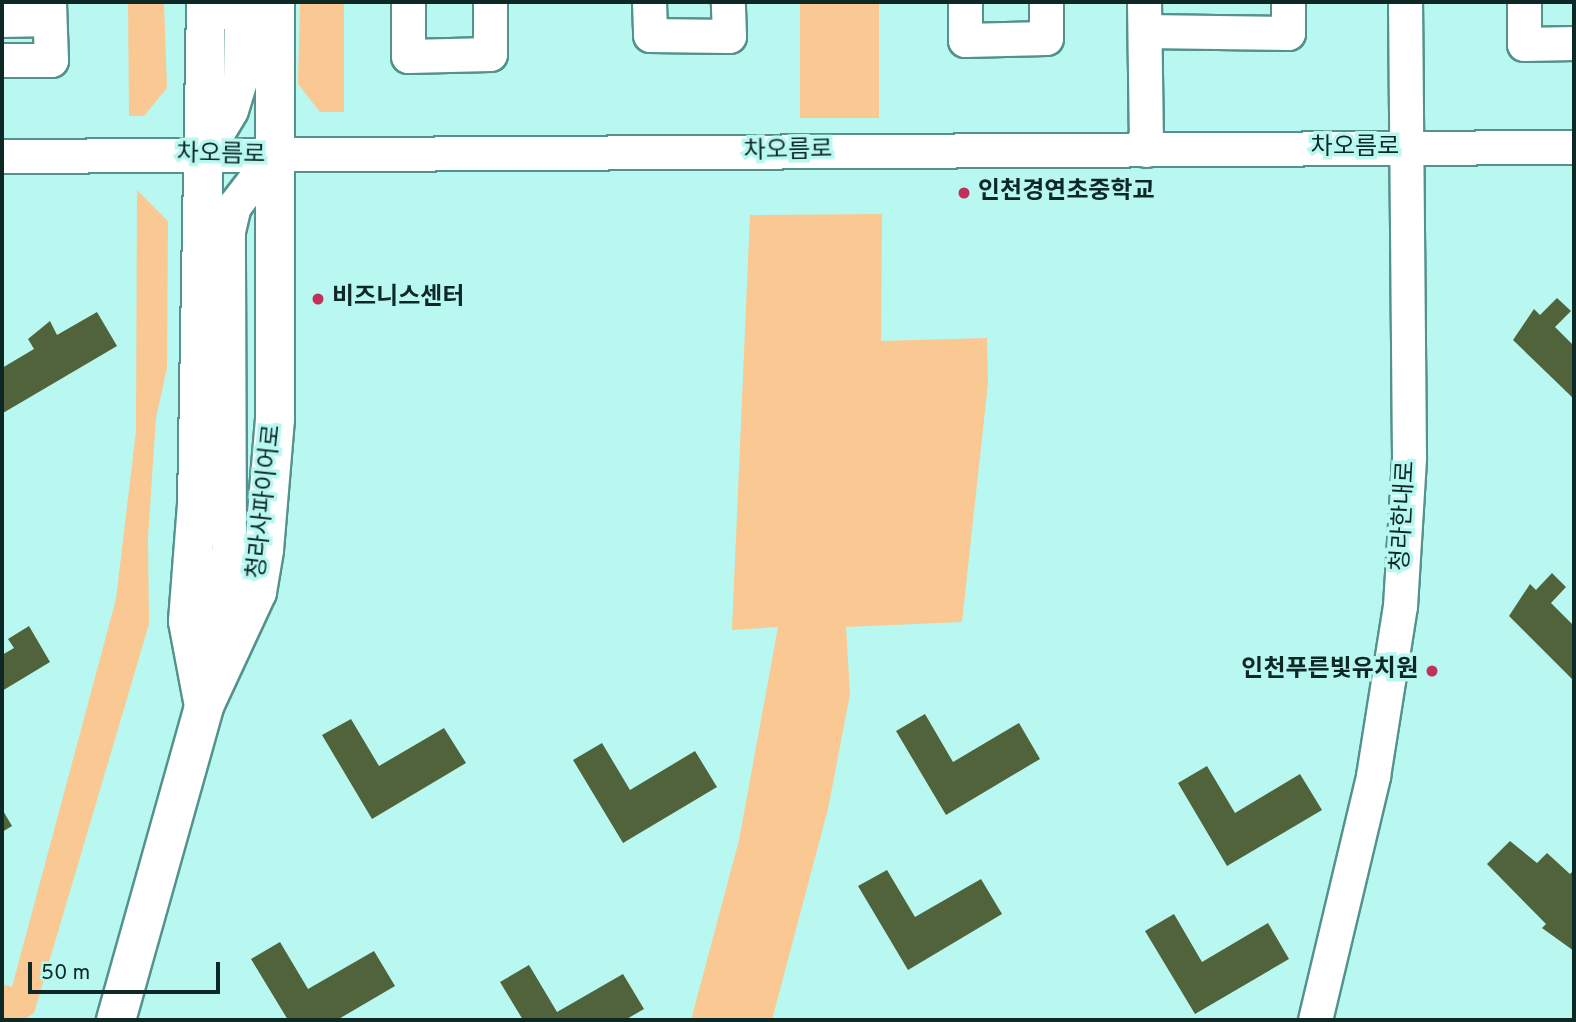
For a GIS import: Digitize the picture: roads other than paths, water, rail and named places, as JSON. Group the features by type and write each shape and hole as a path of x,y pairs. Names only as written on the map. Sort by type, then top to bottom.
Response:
{"main road":[{"path":"204,706 188,621 197,503 206,2"},
{"name":"청라사파이어로","path":"116,1020 204,706 257,592 264,550 275,419 272,157 275,2"}],"street":[{"path":"204,155 231,110 240,81 241,2"},
{"path":"408,2 408,56 491,54 490,2"},
{"path":"649,2 650,35 729,36 728,2"},
{"path":"965,2 965,40 1046,38 1046,2"},
{"path":"1146,150 1145,16 1288,33 1288,2"},
{"name":"청라한내로","path":"1314,1020 1373,776 1400,606 1409,457 1405,2"},
{"path":"1524,2 1524,44 1574,43"},
{"path":"2,20 49,10 51,60 2,60"},
{"name":"차오름로","path":"2,156 272,157 1574,147"}],"place":[{"name":"인천경연초중학교","path":"964,193"},
{"name":"비즈니스센터","path":"318,299"},
{"name":"인천푸른빛유치원","path":"1432,671"}]}
